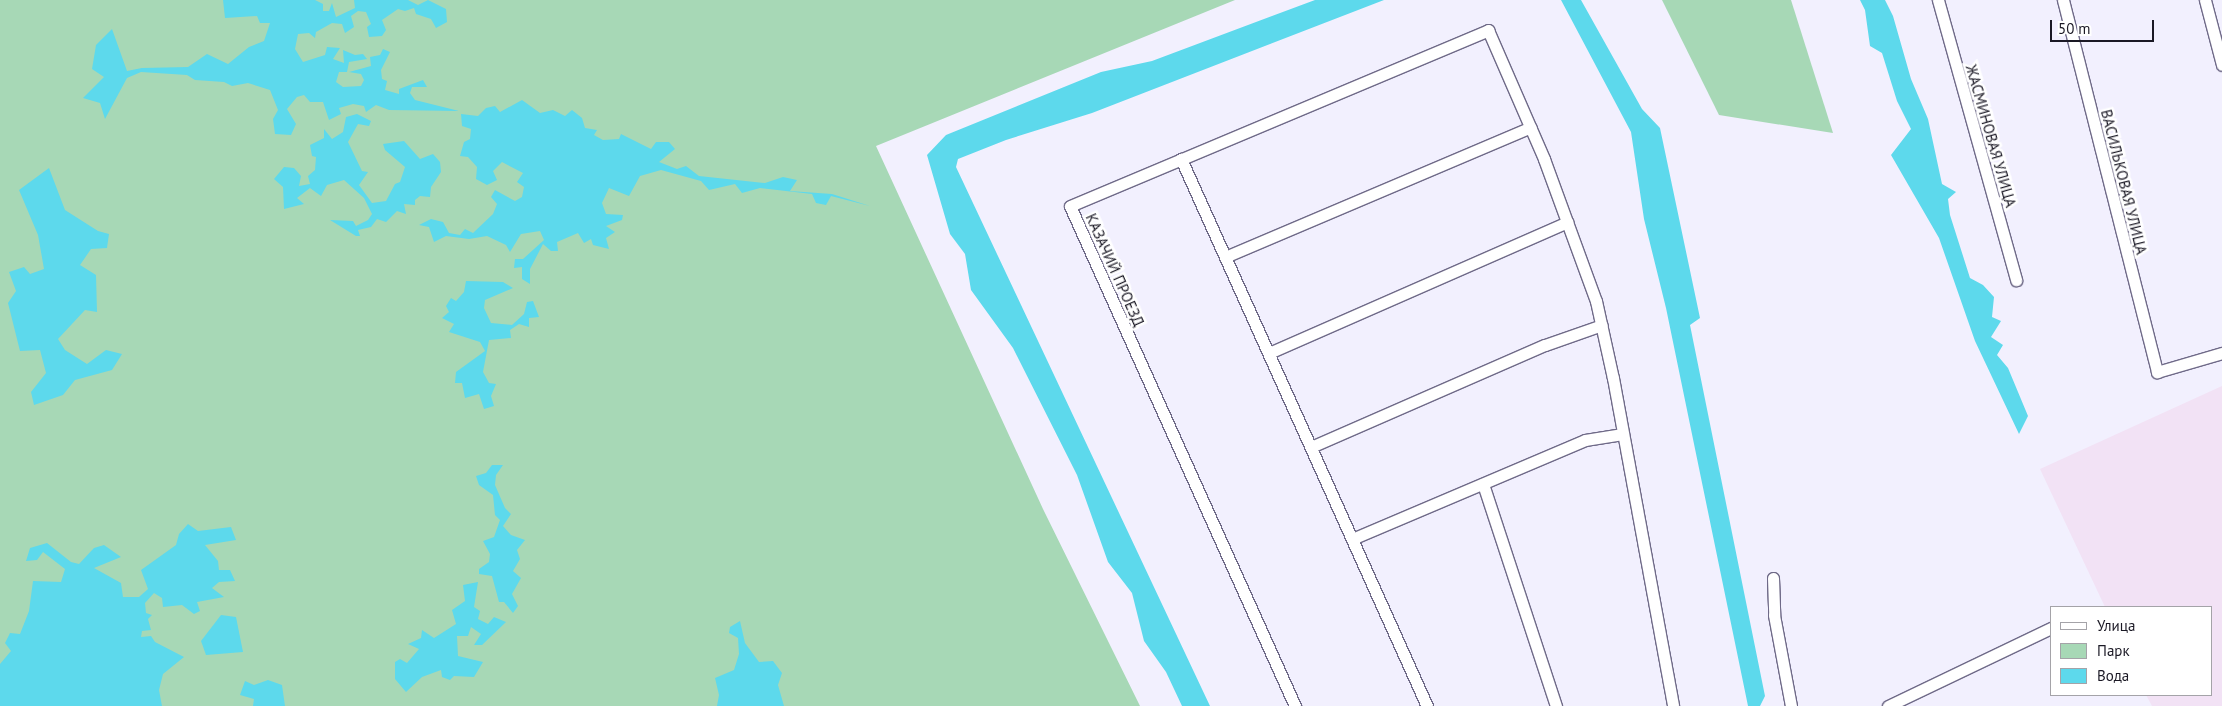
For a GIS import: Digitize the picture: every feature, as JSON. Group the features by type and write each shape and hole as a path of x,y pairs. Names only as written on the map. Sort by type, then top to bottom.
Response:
{"street":[{"name":"ЖАСМИНОВАЯ УЛИЦА","path":"1938,0 2016,280"},
{"name":"ВАСИЛЬКОВАЯ УЛИЦА","path":"2063,0 2157,372 2222,353"},
{"path":"2205,0 2222,65"},
{"name":"КАЗАЧИЙ ПРОЕЗД","path":"1295,706 1070,206 1488,30 1531,127"},
{"path":"1225,257 1531,127 1567,222 1602,325 1673,706"},
{"path":"1181,159 1428,706"},
{"path":"1269,354 1567,222"},
{"path":"1311,447 1545,345 1602,325"},
{"path":"1352,540 1585,440 1623,434"},
{"path":"1483,484 1556,706"},
{"path":"1773,578 1774,615 1791,706"},
{"path":"1888,706 2050,628"}],"shaded area":[{"path":"2222,386 2222,706 2152,706 2147,696 2212,696 2212,606 2105,606 2040,469"}],"green space":[{"path":"0,0 1235,0 876,146 1043,509 1140,706 0,706"},
{"path":"1662,0 1791,0 1833,133 1719,115"}],"water":[{"path":"223,0 315,0 323,4 323,11 329,11 332,3 336,17 355,8 354,0 408,0 418,5 428,0 446,9 447,22 436,28 431,19 416,14 414,8 405,11 398,9 382,20 386,30 382,36 369,37 367,27 371,24 366,12 358,11 351,16 354,27 345,33 342,24 332,23 316,32 315,38 309,33 298,34 295,49 303,62 325,55 327,47 340,48 333,59 344,63 343,50 355,55 363,54 367,59 349,62 347,72 339,72 336,82 343,87 361,86 364,80 361,74 349,72 371,66 370,57 380,55 383,49 390,52 381,70 382,79 387,81 385,90 399,94 399,89 423,80 427,87 412,87 410,93 415,100 459,111 389,110 376,105 366,112 364,106 353,104 339,108 341,114 329,120 323,102 310,102 304,95 297,97 287,109 296,124 291,135 275,134 273,119 278,110 270,90 248,83 232,86 224,82 195,80 187,75 141,72 127,78 105,119 100,103 83,98 104,77 92,69 96,45 112,29 127,71 142,68 188,67 207,54 228,64 249,47 264,41 270,23 260,23 257,16 225,18"},
{"path":"1315,0 1384,0 1092,113 1006,140 958,159 956,167 1210,706 1182,706 1166,672 1144,641 1132,593 1108,562 1077,475 1013,348 971,290 965,254 950,234 927,155 946,135 1101,72 1152,61"},
{"path":"1561,0 1581,0 1642,109 1660,128 1700,318 1690,325 1765,696 1760,706 1748,706 1666,308 1644,219 1631,132"},
{"path":"1860,0 1885,0 1893,16 1911,79 1928,119 1942,184 1956,192 1948,199 1950,215 1970,278 1983,285 1994,297 1992,317 2001,321 1991,337 2003,345 1997,355 2008,368 2028,416 2019,434 1975,341 1939,238 1891,155 1911,129 1897,101 1882,53 1870,46 1865,10"},
{"path":"522,100 540,113 553,110 565,116 572,110 582,118 585,128 597,130 594,135 603,140 619,139 621,134 651,149 656,142 669,142 675,149 659,162 677,169 686,166 699,176 765,183 783,177 797,180 790,191 832,194 870,206 831,196 826,205 816,203 812,194 760,188 742,193 735,184 709,190 701,181 661,170 640,176 629,196 609,188 602,203 606,214 623,215 622,220 606,226 615,232 606,238 609,249 593,245 591,239 584,243 578,233 557,242 558,251 551,251 543,244 530,269 530,284 522,279 522,267 514,268 515,259 523,259 544,240 540,231 521,234 510,252 506,245 487,236 469,239 446,236 434,242 429,227 419,225 431,219 443,222 449,233 460,235 465,229 473,233 493,214 497,204 491,197 495,190 515,201 522,197 524,187 517,182 523,173 502,162 493,171 497,180 487,185 476,179 477,167 468,157 460,156 464,142 470,139 471,129 462,126 461,114 478,116 486,108 495,106 500,112"},
{"path":"357,114 371,121 369,126 358,124 348,142 362,171 368,172 359,185 372,203 386,201 395,184 400,182 405,167 385,150 383,144 404,141 420,159 433,154 440,162 441,172 431,187 430,197 420,196 415,200 415,205 404,204 406,214 397,211 386,222 377,219 371,227 358,230 360,236 356,236 330,220 353,221 356,226 368,220 372,214 364,198 344,180 327,185 321,196 310,188 297,198 304,204 284,209 283,187 274,179 284,167 294,168 301,176 299,186 310,184 308,176 315,170 316,157 312,156 310,145 324,138 324,129 332,139 343,132 346,117"},
{"path":"49,168 65,210 98,231 109,234 107,248 91,249 80,265 96,275 97,312 85,310 58,339 65,350 87,364 106,350 122,354 112,370 75,380 63,395 34,405 31,392 46,373 40,350 20,351 8,303 16,291 9,272 24,267 30,274 44,269 38,235 19,190"},
{"path":"466,281 503,282 513,288 485,300 484,308 491,323 512,325 524,314 527,302 533,301 539,317 529,318 529,327 519,324 510,330 511,338 489,340 483,372 489,383 496,384 491,396 494,406 484,409 479,394 465,398 462,383 455,383 456,372 485,351 480,342 449,332 454,324 442,318 449,312 446,306 451,298 456,301 464,292"},
{"path":"492,465 503,465 496,475 495,485 505,508 511,514 503,526 511,535 525,540 517,550 520,559 513,571 521,578 512,594 518,606 513,613 504,602 499,602 492,576 479,574 479,569 489,562 490,554 483,541 494,537 500,520 495,515 493,495 479,485 476,476 486,473"},
{"path":"188,524 198,531 231,527 236,540 205,545 218,561 219,570 230,570 235,581 219,582 212,588 224,597 197,602 200,611 194,614 182,605 163,607 162,598 154,593 145,603 146,613 152,615 148,619 151,630 142,631 141,637 151,636 155,642 184,657 163,674 159,690 162,706 0,706 0,664 11,651 5,643 10,633 20,634 29,611 33,581 61,582 65,569 43,552 37,560 26,561 30,548 47,543 71,562 79,564 94,548 104,545 121,557 94,568 121,583 123,597 139,597 148,589 141,570 176,545 179,534"},
{"path":"478,582 474,607 480,611 478,619 488,624 494,617 506,622 482,645 474,645 481,634 471,627 468,636 457,636 458,656 483,662 474,677 454,676 450,680 442,677 441,670 422,677 406,692 395,679 395,662 400,659 407,663 419,649 408,644 421,638 422,630 434,638 456,624 452,610 465,601 463,585"},
{"path":"221,615 236,617 243,652 206,655 201,641"},
{"path":"740,621 745,643 759,662 773,661 782,673 778,685 784,706 717,706 719,695 715,678 734,670 739,654 738,638 729,633 730,627"},
{"path":"268,680 282,685 285,706 253,706 254,699 240,695 245,681 254,685"}]}
